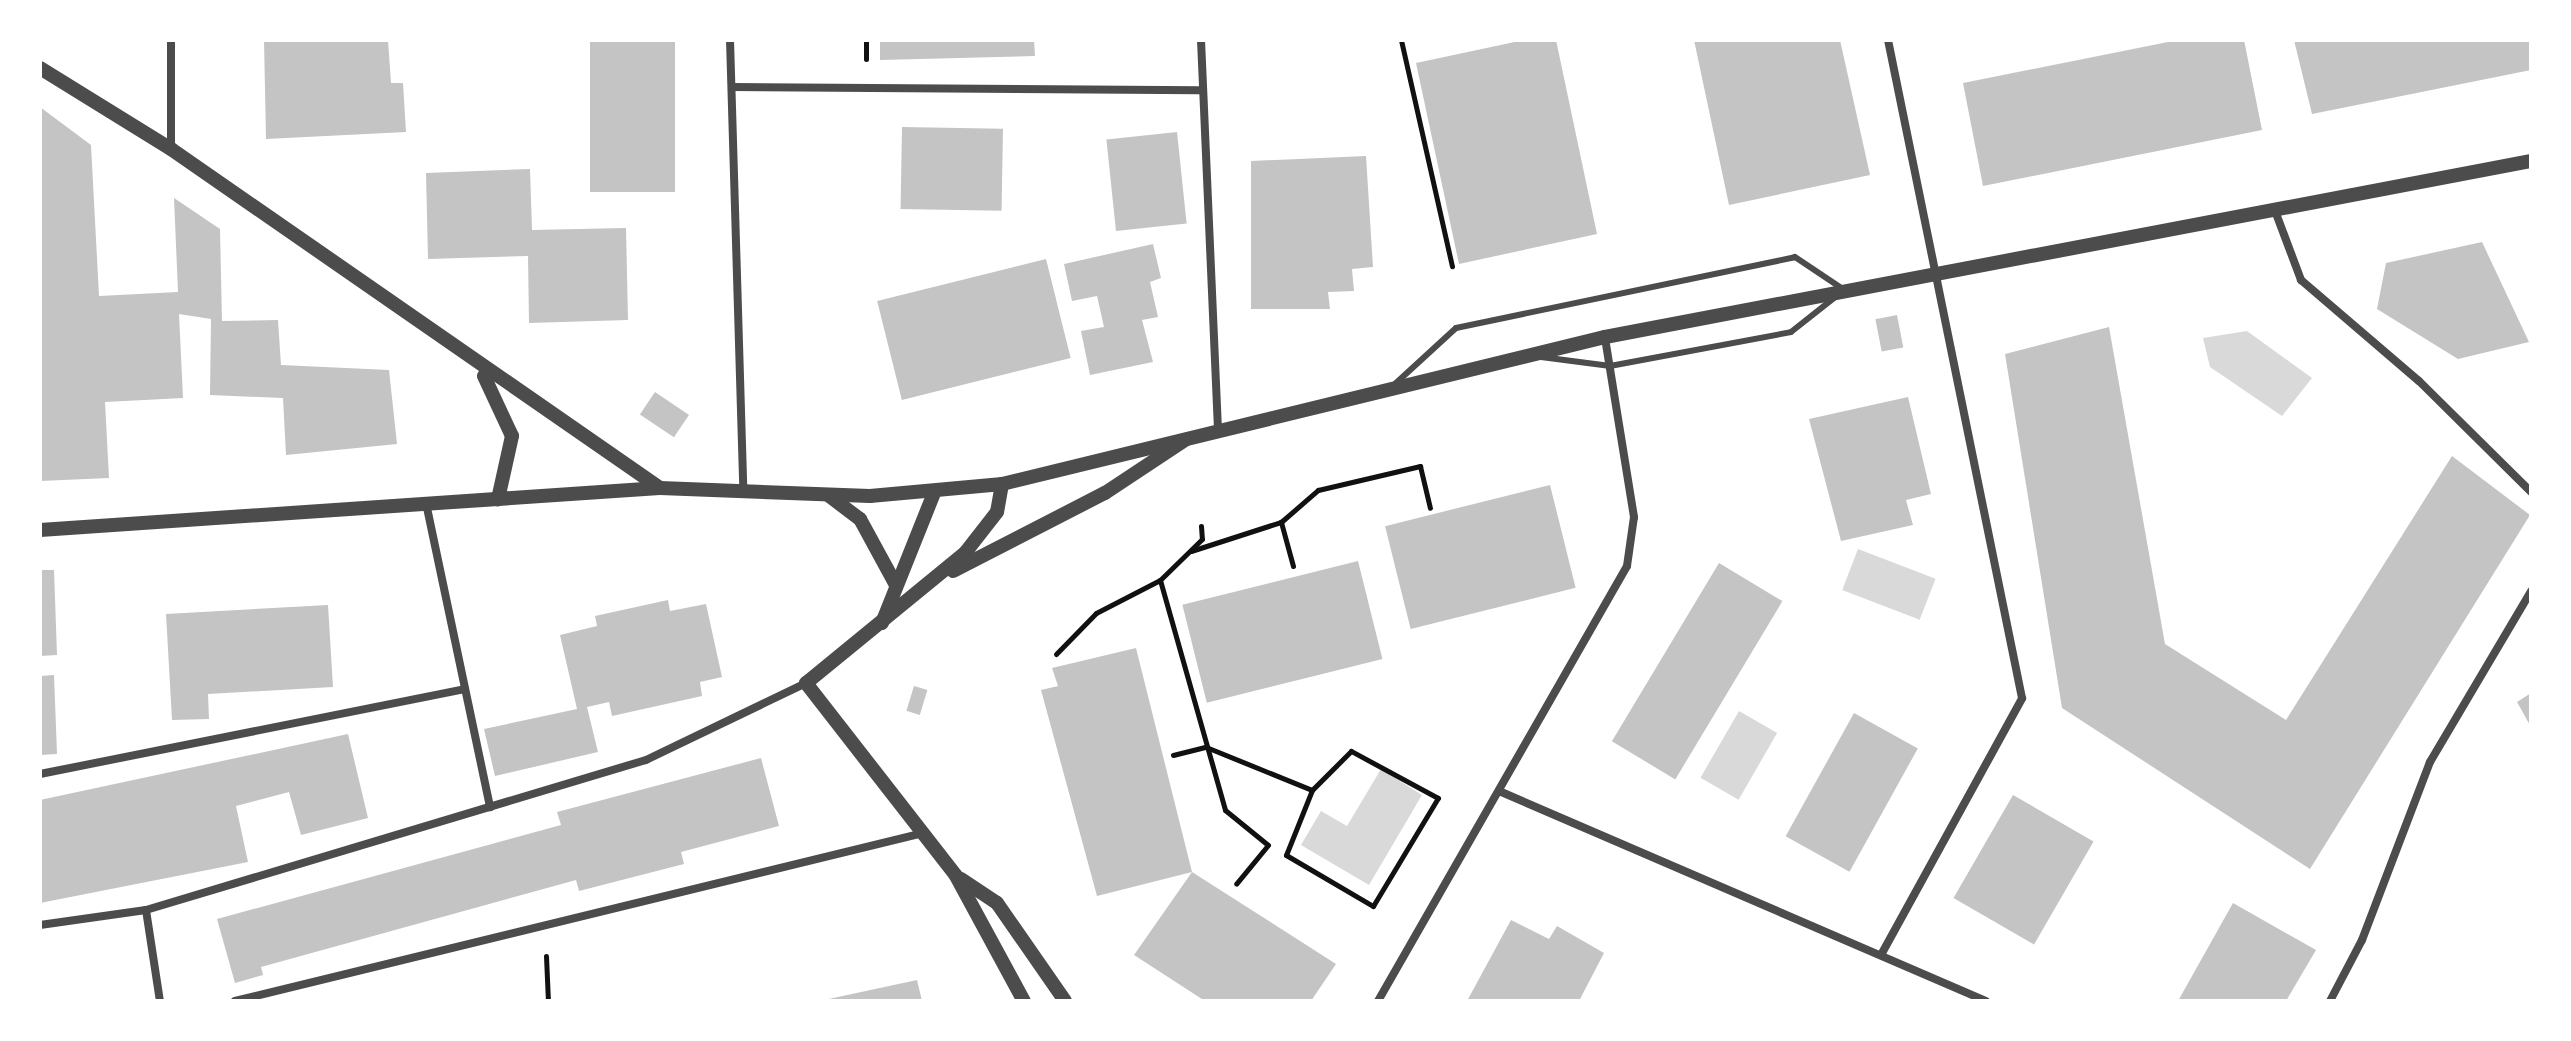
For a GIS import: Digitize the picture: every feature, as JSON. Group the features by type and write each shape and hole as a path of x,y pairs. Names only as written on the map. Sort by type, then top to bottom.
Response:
{"street":[{"path":"171,40 171,149"},
{"path":"730,40 743,489"},
{"path":"1201,40 1200,90 1218,428"},
{"path":"1881,955 2022,698 1939,271 1888,40"},
{"path":"40,68 171,149 481,371 660,488"},
{"path":"732,87 1200,90"},
{"path":"40,530 660,488 743,489 828,495 934,493 1002,484 1218,428 1605,337 2274,207 2531,161"},
{"path":"2274,207 2301,280 2419,381 2531,492"},
{"path":"1378,1001 1499,791 1634,543 1605,337"},
{"path":"481,371 512,436 498,499"},
{"path":"935,580 1118,486 1191,435"},
{"path":"40,925 146,910 646,760 806,683 881,625 935,580 983,533 1002,484"},
{"path":"881,625 934,493"},
{"path":"828,495 866,526 896,585"},
{"path":"426,503 490,807"},
{"path":"2330,1001 2362,940 2430,762 2531,591"},
{"path":"806,683 956,876 1024,1001"},
{"path":"40,774 465,689"},
{"path":"1499,791 1986,1001"},
{"path":"235,1001 923,833"},
{"path":"956,876 997,903 1065,1001"},
{"path":"146,910 160,1001"}],"lane":[{"path":"1394,386 1456,328 1795,257 1845,290 1791,332 1610,366 1526,355"}],"path":[{"path":"1401,40 1452,266"},
{"path":"1187,552 1281,522 1318,490 1420,466 1430,508"},
{"path":"1281,522 1293,566"},
{"path":"1056,654 1096,613 1160,580 1202,539 1201,526"},
{"path":"1160,580 1225,810 1268,845 1236,884"},
{"path":"1173,755 1206,747 1312,790"},
{"path":"1351,751 1438,798 1373,906 1286,855 1312,790 1351,751"},
{"path":"545,923 548,1001"}],"shaded area":[{"path":"2247,331 2312,378 2282,416 2210,367 2203,338"},
{"path":"1858,549 1935,579 1920,620 1842,590"},
{"path":"1739,711 1777,733 1739,800 1700,778"},
{"path":"1381,769 1422,795 1369,885 1301,845 1321,811 1347,826"}],"building":[{"path":"264,40 388,40 391,83 403,83 406,132 266,139"},
{"path":"590,40 675,40 675,192 590,192"},
{"path":"880,40 1034,40 1035,56 880,60"},
{"path":"1524,40 1556,40 1597,234 1459,264 1416,63"},
{"path":"1694,40 1840,40 1870,175 1729,205"},
{"path":"2178,40 2244,40 2262,130 1983,186 1963,83"},
{"path":"2294,40 2531,40 2531,70 2312,114"},
{"path":"40,107 91,145 99,296 178,292 174,198 220,229 222,321 278,320 281,365 389,370 397,444 286,455 283,398 210,395 211,319 179,314 183,398 105,402 109,478 40,481"},
{"path":"902,127 1003,129 1002,211 901,209"},
{"path":"1177,132 1187,223 1116,231 1106,139"},
{"path":"1366,156 1373,267 1352,269 1354,291 1328,292 1330,309 1251,309 1251,161"},
{"path":"530,169 532,230 626,228 628,320 529,323 528,256 428,259 426,173"},
{"path":"2482,242 2529,342 2458,359 2377,309 2386,263"},
{"path":"1153,244 1161,278 1150,282 1158,317 1142,320 1153,362 1090,375 1081,331 1104,327 1097,296 1072,301 1064,264"},
{"path":"1046,259 1071,358 902,400 877,301"},
{"path":"1897,315 1903,347 1882,352 1875,319"},
{"path":"2109,327 2165,644 2286,720 2452,456 2530,515 2310,869 2062,708 2005,354"},
{"path":"655,392 689,415 674,437 640,414"},
{"path":"1908,397 1931,494 1906,500 1913,525 1841,541 1809,419"},
{"path":"1550,485 1576,588 1411,629 1385,526"},
{"path":"1358,561 1382,659 1207,703 1182,605"},
{"path":"1719,563 1782,601 1675,779 1612,741"},
{"path":"40,570 54,570 57,655 40,656"},
{"path":"668,600 670,611 706,604 722,677 700,682 702,696 612,716 609,702 587,707 598,752 495,776 484,729 577,709 560,635 597,626 595,616"},
{"path":"328,605 333,687 208,694 209,719 172,720 166,614"},
{"path":"1136,648 1192,872 1097,896 1041,690 1058,686 1052,668"},
{"path":"54,675 57,754 40,755 40,676"},
{"path":"914,686 927,690 920,715 906,711"},
{"path":"2531,693 2531,727 2517,702"},
{"path":"1854,713 1918,748 1849,872 1786,836"},
{"path":"348,734 368,818 301,835 289,792 236,806 248,862 40,903 40,800"},
{"path":"761,758 779,826 681,852 684,864 579,891 576,880 261,967 263,975 235,983 217,919 561,825 557,812"},
{"path":"2013,795 2094,841 2034,945 1954,898"},
{"path":"1192,872 1336,964 1311,1001 1205,1001 1134,955"},
{"path":"2233,903 2316,950 2286,1001 2178,1001"},
{"path":"1511,920 1549,939 1557,926 1604,953 1579,1001 1467,1001"},
{"path":"917,980 922,1001 824,1000"}]}
